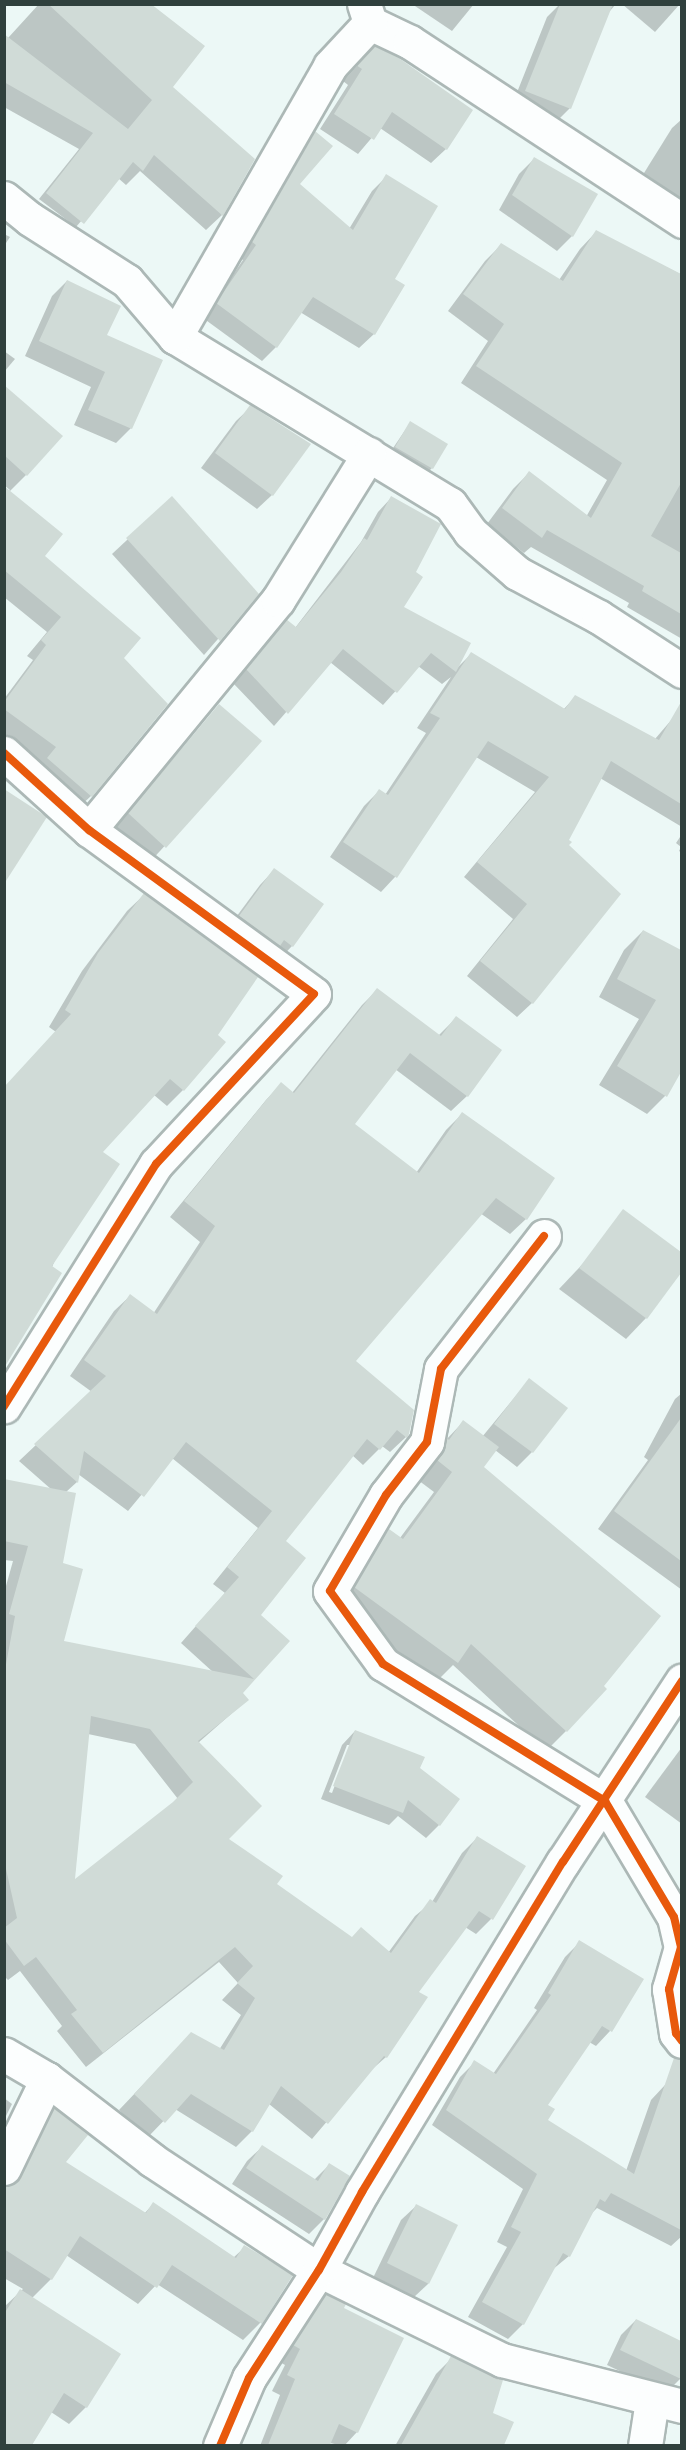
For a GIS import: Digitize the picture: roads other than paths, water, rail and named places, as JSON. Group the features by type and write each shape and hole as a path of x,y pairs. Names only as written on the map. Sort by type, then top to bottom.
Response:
{"street":[{"path":"175,338 330,66 367,14 681,221"},
{"path":"4,198 30,219 127,281 175,338 450,504 470,532 517,573 599,617 681,671"},
{"path":"89,830 278,600 369,454"},
{"path":"4,753 89,830 314,994 156,1164 4,1406"},
{"path":"544,1236 441,1369 427,1442 386,1495 330,1591 383,1664 605,1801 674,1917 681,1947 669,1989 676,2033 681,2041"},
{"path":"220,2445 249,2378 319,2270 362,2192 563,1862 605,1801 681,1681"},
{"path":"4,2054 47,2079 152,2160 319,2270 502,2360 667,2403 645,2445"},
{"path":"4,2168 47,2079"}]}
